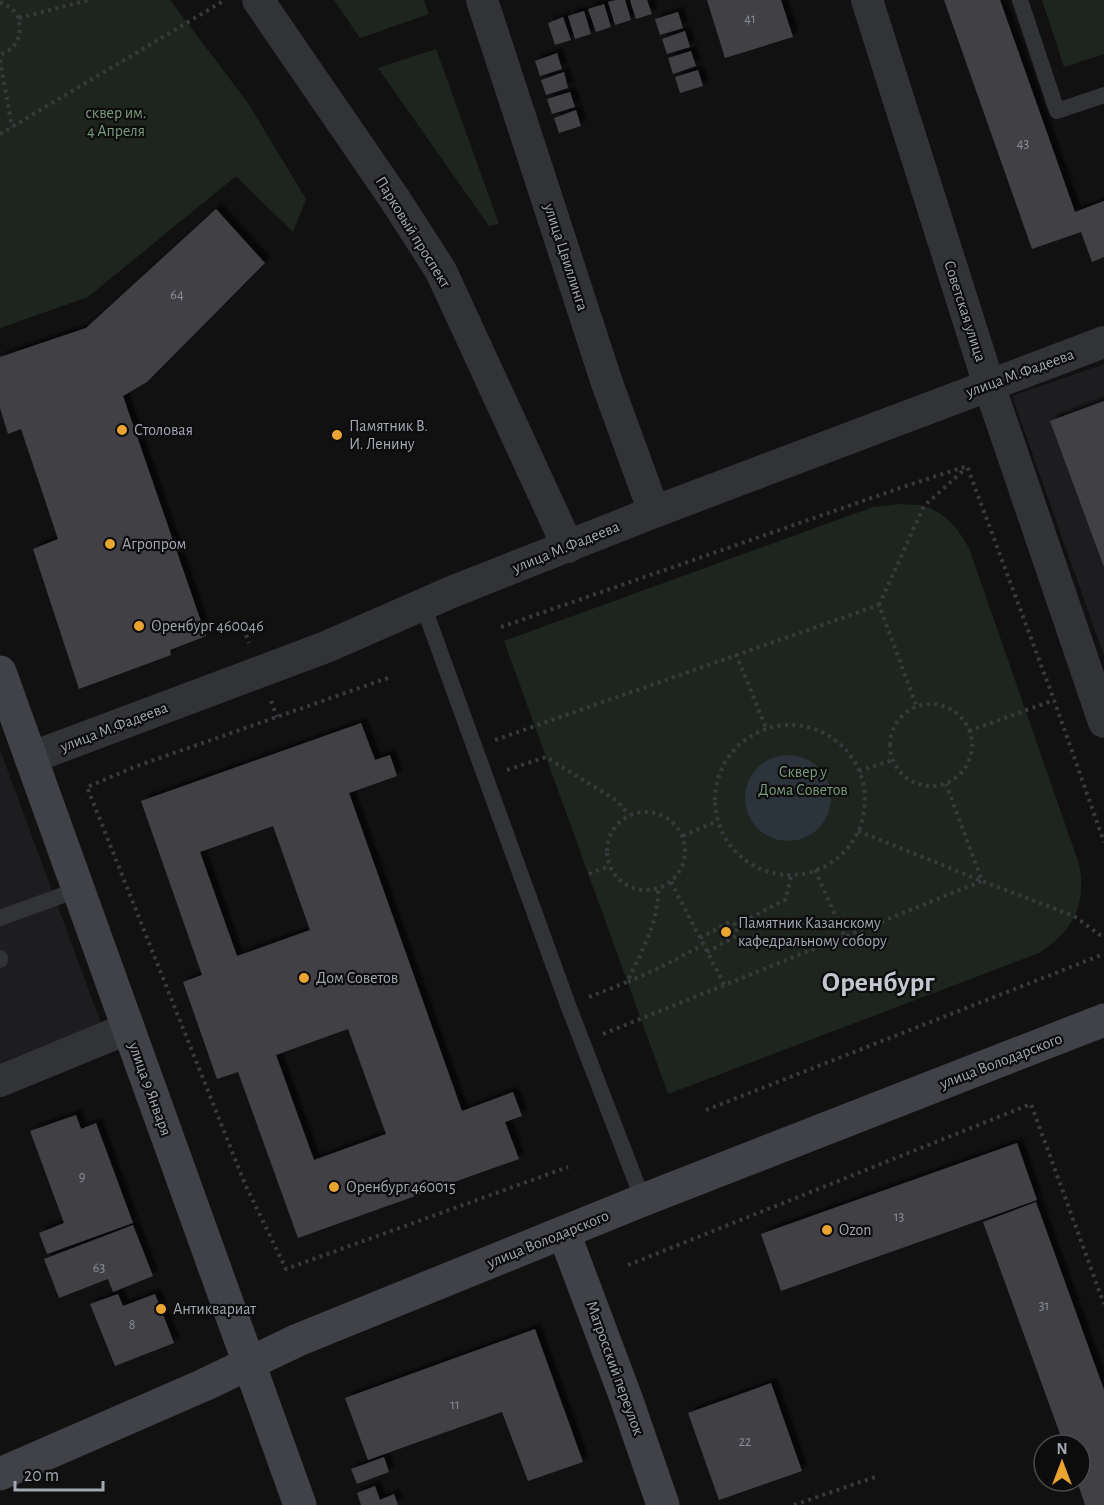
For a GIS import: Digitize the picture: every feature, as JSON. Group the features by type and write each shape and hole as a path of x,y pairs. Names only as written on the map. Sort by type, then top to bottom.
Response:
{"main road":[{"name":"улица 9 Января","path":"0,672 300,1505"},
{"name":"улица Володарского","path":"0,1474 298,1340 644,1200 1104,1020"},
{"name":"Матросский переулок","path":"564,1233 626,1398 663,1505"}],"street":[{"name":"Парковый проспект","path":"258,0 441,271 568,547"},
{"name":"улица Цвиллинга","path":"482,0 607,382 654,512"},
{"name":"Советская улица","path":"868,3 988,385 1104,722"},
{"name":"улица М.Фадеева","path":"30,758 293,660 654,512 1104,342"},
{"path":"0,1081 129,1028"}],"lane":[{"path":"1020,0 1057,111 1104,95"},
{"path":"423,605 568,1005 644,1200"},
{"path":"0,918 77,890"}],"path":[{"path":"19,18 89,0"},
{"path":"0,134 225,0"},
{"path":"0,2 12,8 19,18 20,35 13,48 0,55"},
{"path":"0,60 12,127"},
{"path":"917,707 879,605 924,506 967,466"},
{"path":"501,627 967,466"},
{"path":"967,466 1054,700 1104,843"},
{"path":"475,747 879,605"},
{"path":"736,654 766,728"},
{"path":"388,678 137,766 87,787 245,1184 285,1269 568,1167"},
{"path":"969,731 1054,700"},
{"path":"933,704 948,708 961,717 969,731 972,746 969,762 960,775 946,784 921,785 904,775 892,760 891,741 897,723 906,713 917,707 933,704"},
{"path":"789,724 810,727 829,735 846,749 859,771 864,786 865,807 858,831 849,846 834,861 815,870 791,875 767,871 745,860 728,843 717,821 714,798 718,775 730,754 747,738 766,728 789,724"},
{"path":"486,778 546,757 617,801 629,815"},
{"path":"859,771 892,760"},
{"path":"946,784 982,881"},
{"path":"650,811 660,814 677,826 682,836 685,857 682,867 670,882 658,889 646,891 624,884 609,866 607,855 609,837 619,822 629,815 650,811"},
{"path":"682,836 717,821"},
{"path":"858,831 1074,916 1104,938"},
{"path":"589,874 609,866"},
{"path":"815,870 845,937"},
{"path":"700,938 729,922 737,925 786,898 791,875"},
{"path":"582,1042 982,881"},
{"path":"670,882 725,986"},
{"path":"627,982 644,947 658,906 658,889"},
{"path":"707,952 736,936 737,925"},
{"path":"568,1005 659,968 704,945"},
{"path":"706,1110 1104,954"},
{"path":"628,1265 1031,1104 1104,1304"},
{"path":"794,1505 875,1477"}],"shaded area":[{"path":"1104,364 1104,656 1012,396"},
{"path":"0,750 101,1023 0,1063"},
{"path":"788,755 812,762 824,774 831,798 824,822 812,834 788,841 764,834 752,822 745,798 752,774 764,762"}],"green space":[{"name":"сквер им. 4 Апреля","path":"0,0 170,0 248,103 306,199 293,232 236,176 88,297 0,328"},
{"path":"334,0 424,0 429,14 360,38"},
{"path":"1042,0 1104,0 1104,54 1064,67"},
{"path":"436,49 499,224 489,226 378,68"},
{"name":"Сквер у Дома Советов","path":"900,504 921,505 945,517 956,528 969,548 1079,864 1081,892 1075,916 1061,935 1039,953 668,1094 504,641 873,507"}],"building":[{"path":"625,0 631,20 615,25 608,2"},
{"path":"630,0 647,0 652,14 636,19"},
{"path":"707,0 781,0 793,37 725,58"},
{"path":"944,0 1000,0 1075,212 1104,201 1104,257 1092,262 1081,232 1032,249"},
{"path":"604,4 611,27 596,32 588,9"},
{"path":"584,11 591,34 575,39 568,16"},
{"path":"678,12 683,28 660,35 655,19"},
{"path":"563,17 571,40 555,45 548,23"},
{"path":"685,31 690,47 667,54 662,39"},
{"path":"691,51 696,66 673,74 668,58"},
{"path":"557,53 562,69 540,76 535,61"},
{"path":"698,70 703,86 680,93 675,77"},
{"path":"564,72 568,88 546,95 541,80"},
{"path":"570,92 575,107 552,114 547,99"},
{"path":"576,110 581,126 559,133 554,118"},
{"path":"216,209 265,263 147,382 123,396 206,636 170,650 171,655 79,689 33,549 58,539 21,429 8,434 0,408 0,357 86,328"},
{"path":"1104,401 1104,567 1050,421"},
{"name":"Дом Советов","path":"361,723 375,760 390,755 397,776 349,793 462,1111 513,1092 522,1116 505,1122 519,1159 298,1238 238,1072 217,1079 183,982 202,975 141,801","holes":["273,826 310,930 237,956 200,852","348,1029 386,1134 314,1160 276,1055"]},
{"path":"76,1115 81,1129 96,1123 133,1223 47,1254 39,1233 64,1223 30,1131"},
{"path":"1017,1143 1037,1200 781,1291 761,1234"},
{"path":"1036,1202 1104,1390 1104,1505 1085,1505 1081,1493 1092,1493 1092,1433 1060,1433 983,1222"},
{"path":"133,1225 153,1276 113,1292 108,1279 59,1298 44,1259"},
{"path":"118,1294 123,1306 155,1294 174,1343 115,1366 90,1304"},
{"path":"535,1329 583,1462 528,1481 502,1412 368,1460 345,1398"},
{"path":"771,1383 802,1471 719,1500 688,1413"},
{"path":"384,1457 389,1472 357,1484 351,1469"},
{"path":"375,1486 380,1500 394,1494 398,1505 361,1505 357,1493"}],"place":[{"name":"Столовая","path":"122,430"},
{"name":"Памятник В. И. Ленину","path":"337,435"},
{"name":"Агропром","path":"110,544"},
{"name":"Оренбург 460046","path":"139,626"},
{"name":"Памятник Казанскому кафедральному собору","path":"726,932"},
{"name":"Дом Советов","path":"304,978"},
{"name":"Оренбург 460015","path":"334,1187"},
{"name":"Ozon","path":"827,1230"},
{"name":"Антиквариат","path":"161,1309"}],"district":[{"name":"Оренбург","path":"878,983"}]}
